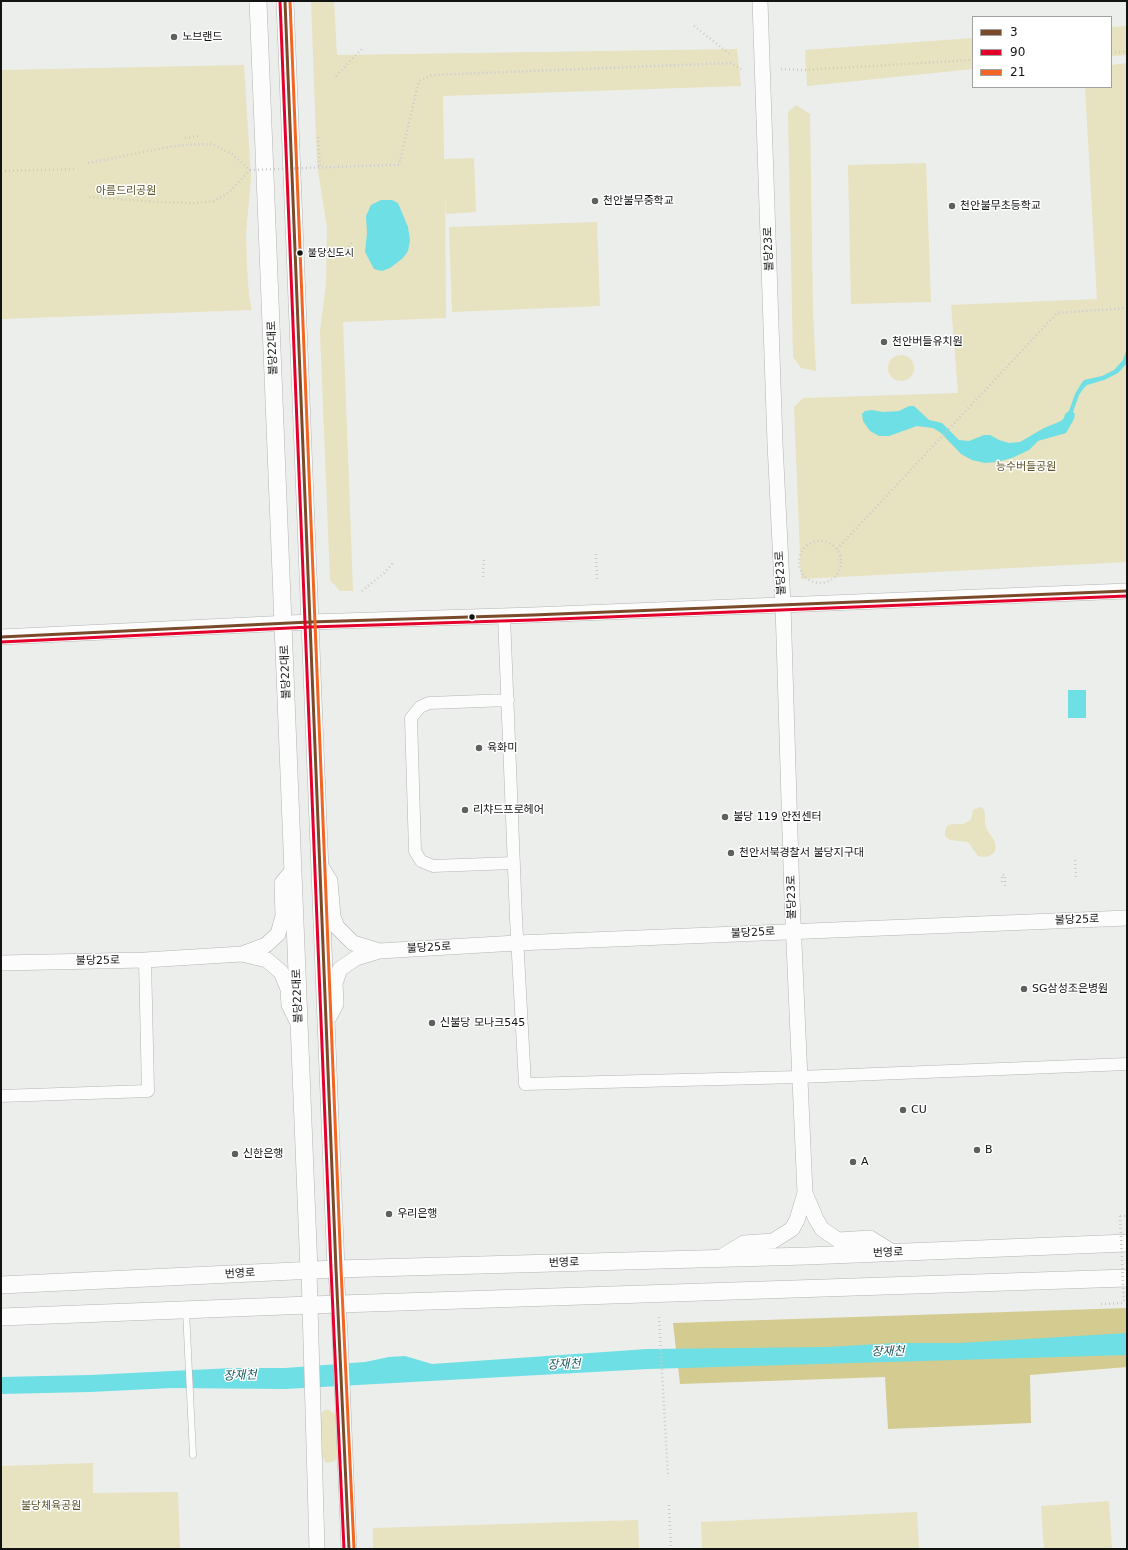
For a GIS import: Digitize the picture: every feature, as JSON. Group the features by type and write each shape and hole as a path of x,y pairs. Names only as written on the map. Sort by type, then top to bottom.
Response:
{"main road":[{"name":"불당22대로","path":"258,1 309,1271"},
{"path":"285,1 336,1269"},
{"name":"번영로","path":"1,1285 336,1269 718,1259 1127,1243"},
{"path":"1,1317 310,1305 1127,1278"}],"street":[{"name":"불당23로","path":"760,1 793,931 805,1193"},
{"path":"1,637 284,623 504,616 1127,591"},
{"path":"504,616 517,944 525,1084 799,1077 1127,1064"},
{"path":"508,700 429,703 420,707 411,718 415,851 422,861 433,866 514,863"},
{"path":"320,865 330,881 333,917 336,927 353,942 379,951"},
{"path":"242,954 266,945 278,934 283,916 282,883 293,870"},
{"name":"불당25로","path":"379,951 793,931 1127,918"},
{"path":"326,1023 336,1004 335,983 340,969 356,958 379,951"},
{"path":"242,954 267,960 281,972 288,989 289,1005 299,1025"},
{"name":"불당25로","path":"1,963 145,960 242,954"},
{"path":"1,1096 148,1091 145,960"},
{"path":"805,1193 822,1229 838,1240 870,1238 894,1253"},
{"path":"718,1259 744,1243 773,1241 792,1229 797,1220 805,1193"},
{"path":"336,1269 339,1304 349,1549"},
{"path":"309,1271 317,1549"}],"lane":[{"path":"186,1310 193,1455"}],"path":[{"path":"694,26 731,55"},
{"path":"336,76 362,49"},
{"path":"1112,52 1127,52"},
{"path":"781,69 804,70 972,60"},
{"path":"89,197 158,202 194,203 214,201 229,192 250,170 399,165 419,81 432,75 731,63 744,71"},
{"path":"185,138 200,136"},
{"path":"318,136 320,167"},
{"path":"88,164 168,147 212,144 232,154 250,170"},
{"path":"1,171 76,170"},
{"path":"346,250 353,241"},
{"path":"837,549 1057,313 1127,308"},
{"path":"820,541 827,542 837,549 841,557 842,564 836,577 824,584 817,584 804,577 799,564 799,557 802,550 807,545 820,541"},
{"path":"596,554 597,579"},
{"path":"483,577 484,558"},
{"path":"362,591 384,573 394,562"},
{"path":"1075,860 1076,877"},
{"path":"1002,882 1002,875 1005,876 1005,886"},
{"path":"1101,1304 1124,1303 1120,1216 1127,1216"},
{"path":"659,1317 668,1477"},
{"path":"669,1506 672,1549"}],"green space":[{"path":"311,1 334,1 337,55 737,49 741,86 443,96 444,159 474,158 476,212 446,214 445,192 446,318 343,322 353,591 340,591 330,580 320,331 326,284 327,228 317,164"},
{"path":"1127,26 1127,55 1112,56 1112,27"},
{"path":"972,38 972,69 807,86 805,50"},
{"name":"능수버들공원","path":"1127,63 1127,562 801,579 794,407 803,398 958,393 951,305 1097,299 1085,88 1112,88 1112,65"},
{"name":"아름드리공원","path":"244,65 251,178 246,234 247,266 249,296 252,310 1,319 1,70"},
{"path":"796,105 810,114 813,313 816,371 801,368 793,357 788,112"},
{"path":"926,163 931,302 851,304 848,165"},
{"path":"597,222 600,306 452,312 449,227"},
{"path":"901,355 910,359 914,368 910,377 901,381 892,377 888,368 892,359"},
{"path":"980,807 983,808 985,813 985,824 994,840 996,847 994,853 984,857 978,856 968,842 950,840 945,836 947,826 952,824 963,824 971,820 973,810"},
{"path":"325,1410 329,1410 335,1414 337,1457 335,1461 326,1463 322,1456 320,1416"},
{"name":"불당체육공원","path":"93,1463 93,1493 178,1492 180,1549 1,1549 1,1466"},
{"path":"1109,1501 1112,1549 1044,1549 1041,1506"},
{"path":"917,1512 919,1549 702,1549 701,1522"},
{"path":"638,1520 639,1549 373,1549 373,1528"}],"shaded area":[{"path":"1127,1308 1127,1367 1030,1375 1031,1423 888,1429 885,1377 680,1384 673,1323"}],"water":[{"path":"381,200 392,200 398,203 408,227 410,240 408,251 403,258 390,268 382,271 374,269 365,252 367,233 366,216 371,205"},
{"path":"1127,348 1127,363 1118,373 1104,380 1087,385 1083,389 1079,395 1073,412 1075,414 1074,419 1066,433 1038,441 1029,450 1012,458 997,462 985,463 972,460 961,454 941,433 933,428 917,426 889,436 879,436 870,431 863,421 862,414 865,411 899,411 909,406 914,406 929,420 942,423 959,440 969,441 984,435 990,435 1009,443 1020,442 1044,428 1061,421 1065,414 1069,411 1075,394 1084,380 1102,376 1114,370 1123,360"},
{"path":"1068,690 1086,690 1086,718 1068,718"},
{"name":"장재천","path":"1127,1333 1127,1355 648,1369 285,1389 172,1388 1,1394 1,1377 90,1375 233,1368 285,1368 365,1362 389,1357 405,1356 432,1364 647,1349 827,1347 896,1343 960,1343"}],"transit line":[{"name":"90","path":"280,1 331,1269 344,1549"},
{"name":"3","path":"285,1 336,1269 349,1549"},
{"name":"21","path":"290,1 341,1269 354,1549"},
{"name":"3","path":"1,637 310,622 533,615 1127,591"},
{"name":"90","path":"1,642 310,627 533,620 1127,596"}],"place":[{"name":"노브랜드","path":"174,37"},
{"name":"천안불무중학교","path":"595,201"},
{"name":"천안불무초등학교","path":"952,206"},
{"name":"불당신도시","path":"300,253"},
{"name":"천안버들유치원","path":"884,342"},
{"name":"육화미","path":"479,748"},
{"name":"리챠드프로헤어","path":"465,810"},
{"name":"불당 119 안전센터","path":"725,817"},
{"name":"천안서북경찰서 불당지구대","path":"731,853"},
{"name":"SG삼성조은병원","path":"1024,989"},
{"name":"신불당 모나크545","path":"432,1023"},
{"name":"CU","path":"903,1110"},
{"name":"B","path":"977,1150"},
{"name":"신한은행","path":"235,1154"},
{"name":"A","path":"853,1162"},
{"name":"우리은행","path":"389,1214"}]}
